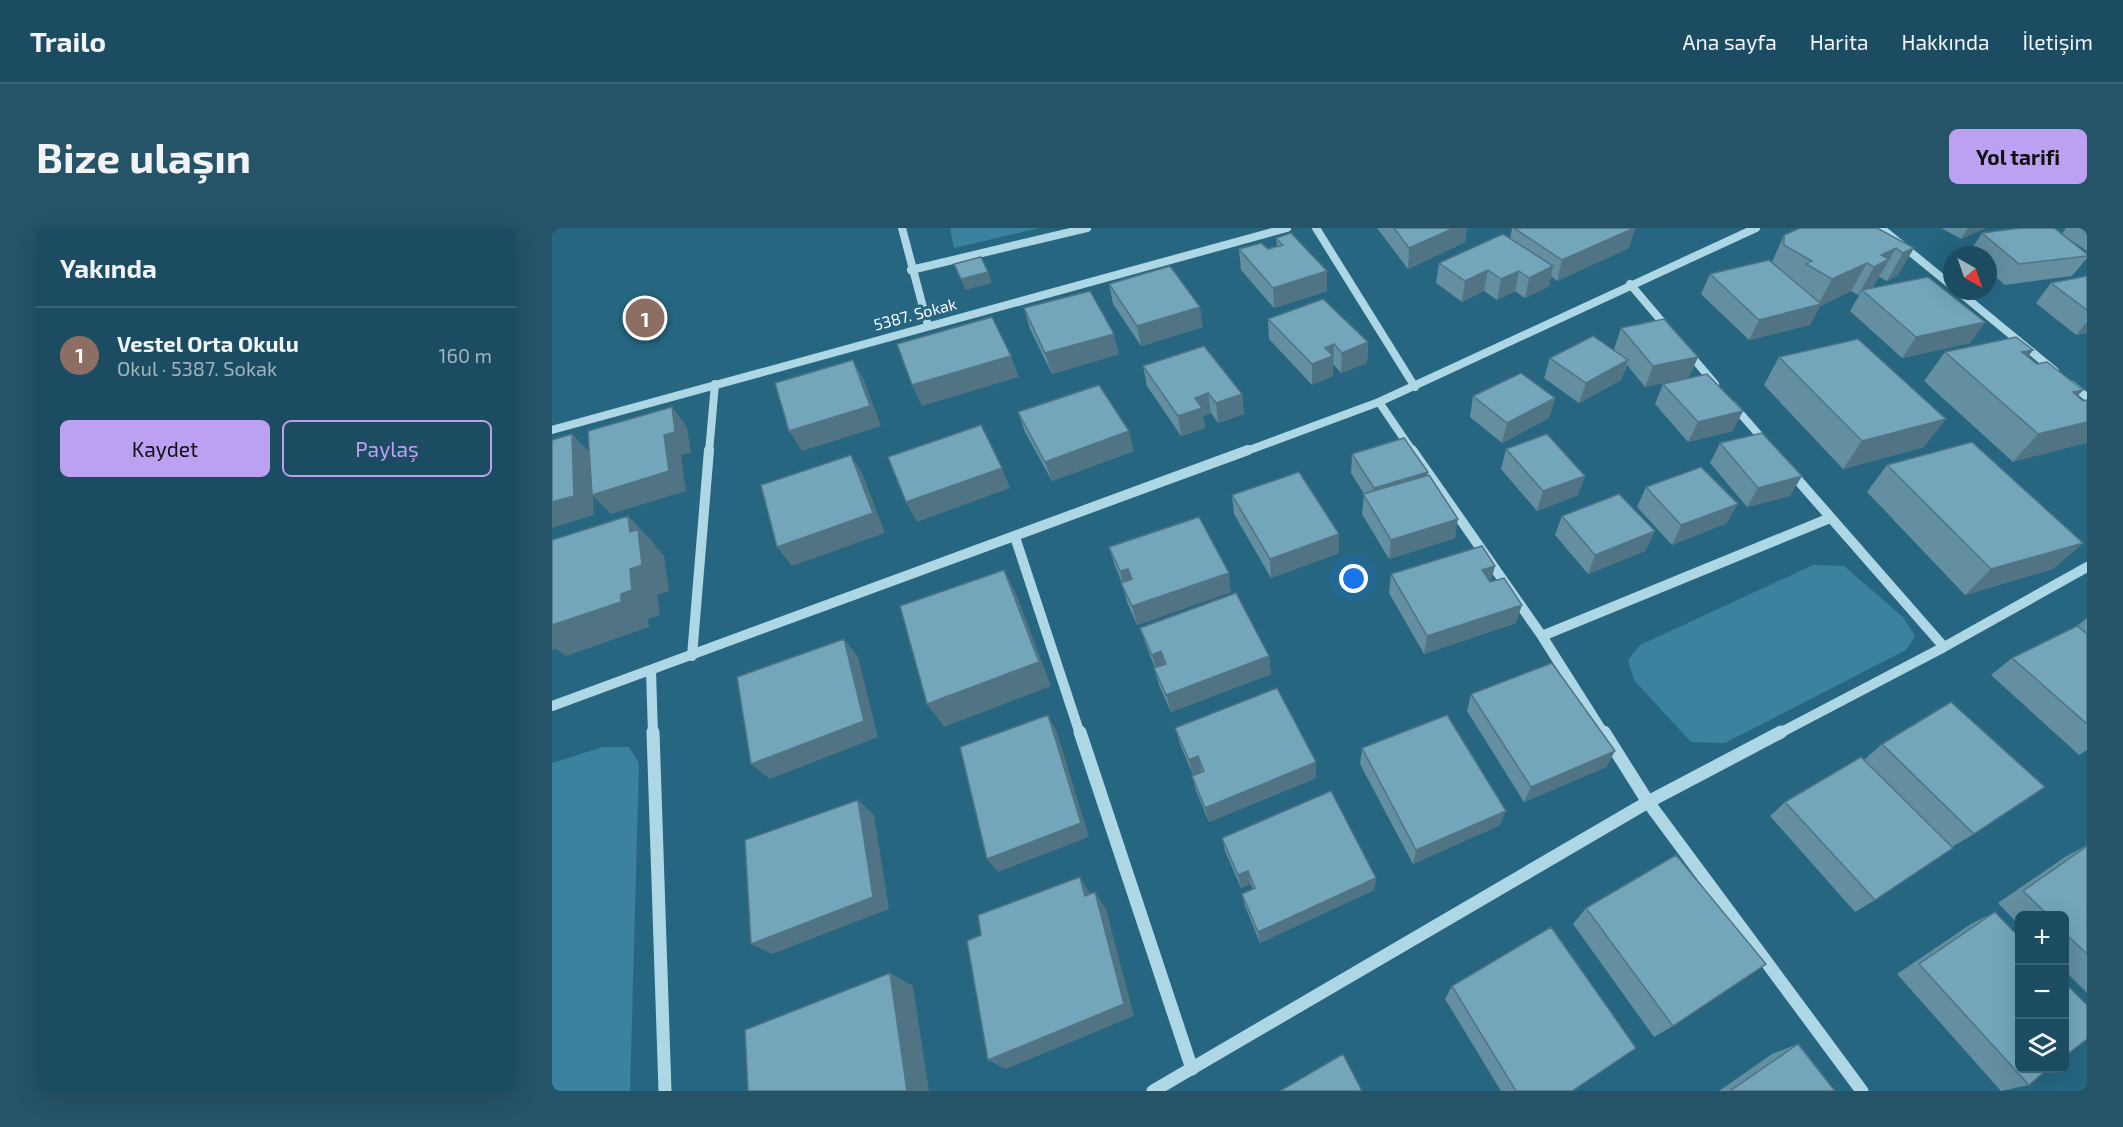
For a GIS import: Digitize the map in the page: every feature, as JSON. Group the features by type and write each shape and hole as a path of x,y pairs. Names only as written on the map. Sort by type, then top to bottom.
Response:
{"street":[{"path":"902,228 911,270 928,326"},
{"path":"911,270 1087,228"},
{"name":"5387. Sokak","path":"552,430 1287,228"},
{"path":"1316,228 1415,387"},
{"path":"552,706 1379,402 1630,284 1756,228"},
{"path":"1881,228 1943,279"},
{"path":"1630,284 1676,338"},
{"path":"1969,300 2059,375"},
{"path":"1684,347 1776,455"},
{"path":"2068,382 2087,397"},
{"path":"692,656 715,384"},
{"path":"1379,402 1542,636 1648,802 1862,1091"},
{"path":"1784,464 1944,647"},
{"path":"1542,636 1830,518"},
{"path":"1015,537 1192,1069"},
{"path":"1153,1091 1648,802 1944,647 2087,567"},
{"path":"651,671 665,1091"}],"shaded area":[{"path":"950,228 1039,228 954,248"},
{"path":"1813,565 1844,566 1903,617 1915,636 1906,650 1725,743 1691,742 1634,680 1628,660 1640,645"},
{"path":"603,747 629,747 639,763 630,1091 552,1091 552,763"}],"building":[{"path":"1394,228 1454,228 1409,248"},
{"path":"1514,228 1634,228 1562,260"},
{"path":"1800,228 1877,228 1914,248 1903,253 1896,248 1881,255 1889,259 1874,267 1867,263 1832,279 1806,264 1812,261 1784,245 1784,235"},
{"path":"2021,228 2054,228 2087,256 2019,264 1982,233"},
{"path":"1291,233 1327,271 1273,288 1239,249 1261,243 1268,249 1283,245 1276,238"},
{"path":"1503,234 1553,266 1529,278 1519,271 1501,279 1488,270 1465,281 1439,263"},
{"path":"981,257 988,272 961,279 954,264"},
{"path":"1769,260 1821,304 1759,320 1710,274"},
{"path":"1170,266 1200,307 1137,326 1109,284"},
{"path":"2087,276 2087,310 2051,283"},
{"path":"1928,277 1943,289 1943,300 1957,300 1985,322 1916,337 1862,290"},
{"path":"1090,291 1114,334 1045,353 1024,308"},
{"path":"1323,299 1368,342 1342,353 1334,344 1325,348 1333,356 1312,364 1268,319"},
{"path":"992,317 1011,356 912,385 897,344"},
{"path":"1664,319 1698,357 1653,366 1621,328"},
{"path":"1593,336 1628,360 1586,383 1550,358"},
{"path":"2016,337 2033,350 2022,352 2037,364 2047,362 2083,390 2073,392 2083,401 2087,400 2087,422 2038,434 1945,352"},
{"path":"1858,339 1946,419 1862,441 1779,357"},
{"path":"1204,346 1242,394 1216,403 1208,393 1195,398 1202,408 1178,416 1143,366"},
{"path":"853,360 870,406 789,431 775,383"},
{"path":"1521,373 1555,398 1507,423 1473,396"},
{"path":"1707,374 1743,411 1698,422 1663,384"},
{"path":"1099,385 1129,431 1045,462 1018,412"},
{"path":"672,407 675,432 664,435 669,471 592,495 588,431"},
{"path":"981,425 1002,468 906,502 888,457"},
{"path":"1762,433 1802,476 1758,488 1720,443"},
{"path":"572,434 574,496 552,502 552,440"},
{"path":"1547,434 1585,476 1543,491 1506,449"},
{"path":"1404,438 1428,472 1374,488 1352,454"},
{"path":"1972,442 2083,543 1991,569 1887,465"},
{"path":"851,455 873,513 777,547 761,485"},
{"path":"1701,467 1738,504 1681,525 1646,487"},
{"path":"1299,472 1339,534 1270,559 1232,495"},
{"path":"1429,475 1458,519 1391,540 1363,494"},
{"path":"1619,494 1655,531 1595,555 1562,516"},
{"path":"628,516 630,532 638,529 642,565 630,569 632,590 621,594 621,602 552,625 552,540"},
{"path":"1199,517 1229,573 1132,606 1121,583 1132,579 1128,569 1120,571 1109,547"},
{"path":"1482,546 1495,566 1482,570 1490,582 1504,578 1522,605 1427,636 1391,574"},
{"path":"1004,570 1039,662 927,704 900,606"},
{"path":"1236,593 1269,656 1166,695 1154,668 1166,664 1161,651 1152,655 1140,628"},
{"path":"2077,626 2087,634 2087,724 2012,658"},
{"path":"844,639 864,721 751,764 737,677"},
{"path":"1552,663 1615,751 1531,787 1471,694"},
{"path":"1277,688 1316,762 1205,808 1192,776 1204,771 1198,756 1189,760 1175,728"},
{"path":"1951,702 2045,787 1974,834 1882,744"},
{"path":"1048,715 1081,823 987,859 960,747"},
{"path":"1447,715 1506,811 1416,850 1362,748"},
{"path":"1861,757 1953,848 1875,900 1785,802"},
{"path":"1331,791 1376,878 1258,932 1242,894 1255,888 1248,871 1238,875 1222,838"},
{"path":"858,800 873,897 751,944 745,840"},
{"path":"2087,846 2087,954 2069,937 2069,911 2044,911 2023,891"},
{"path":"1676,855 1766,964 1673,1026 1586,908"},
{"path":"1080,877 1085,896 1095,892 1124,1004 988,1060 967,941 981,935 978,915"},
{"path":"1995,912 2015,933 2015,1070 1919,964"},
{"path":"1551,927 1636,1048 1572,1091 1516,1091 1452,986"},
{"path":"890,973 907,1091 748,1091 745,1030"},
{"path":"2069,987 2087,1005 2087,1039 2069,1053"},
{"path":"1798,1044 1835,1091 1730,1091"},
{"path":"1343,1054 1362,1091 1280,1091"},
{"path":"2018,1073 2043,1073 2029,1085"}],"place":[{"name":"Vestel Orta Okulu","path":"645,318"}]}
